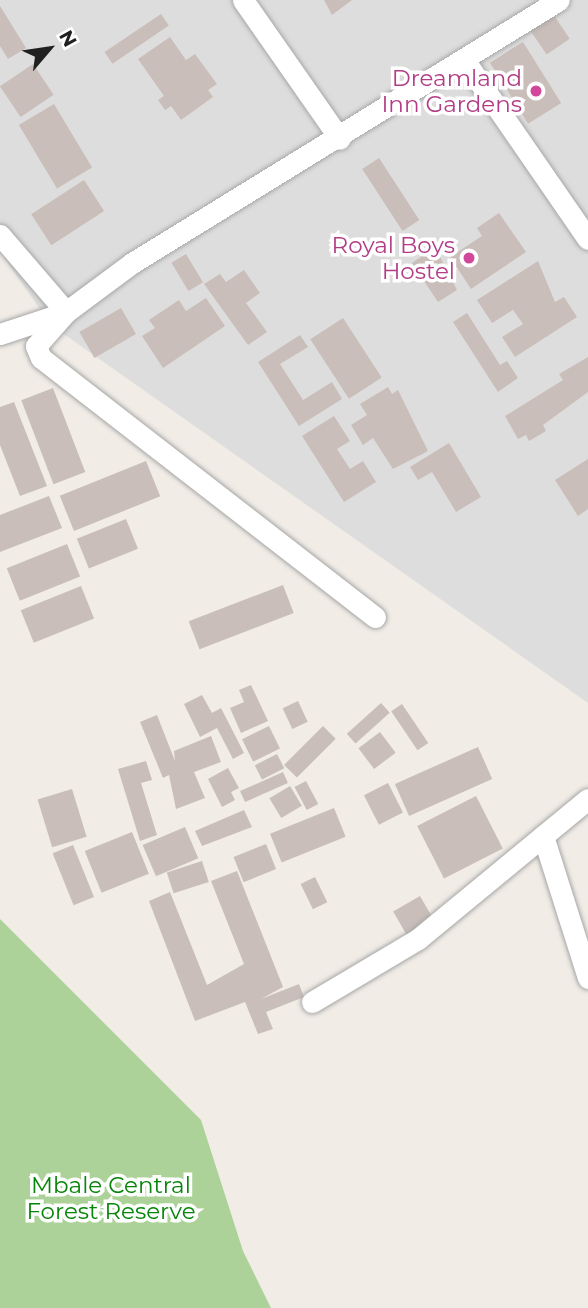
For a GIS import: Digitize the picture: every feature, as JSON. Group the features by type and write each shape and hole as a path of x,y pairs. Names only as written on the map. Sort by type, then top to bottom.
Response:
{"street":[{"path":"243,0 340,139"},
{"path":"375,617 41,358 36,346 66,312 132,263 340,139 559,0"},
{"path":"464,61 588,239"},
{"path":"0,235 66,312"},
{"path":"0,334 66,312"},
{"path":"312,1002 418,940 588,799"},
{"path":"543,836 588,978"}],"shaded area":[{"path":"0,0 588,0 588,703 51,325 0,252"}],"green space":[{"name":"Mbale Central Forest Reserve","path":"0,919 201,1120 243,1251 271,1308 0,1308"}],"building":[{"path":"324,0 352,0 332,15"},
{"path":"0,6 26,48 8,59 0,46"},
{"path":"161,14 169,26 112,64 105,52"},
{"path":"553,14 570,39 547,55 530,30"},
{"path":"170,37 186,60 195,54 217,84 208,90 213,97 181,120 171,106 165,110 158,100 164,96 138,59"},
{"path":"523,42 561,103 528,124 490,63"},
{"path":"33,64 54,95 21,117 0,86"},
{"path":"54,104 92,167 57,189 19,125"},
{"path":"379,158 419,220 403,231 362,169"},
{"path":"84,180 104,211 51,245 31,214"},
{"path":"499,213 526,252 471,289 450,257 482,236 477,228"},
{"path":"435,247 457,290 438,302 412,263"},
{"path":"186,254 203,282 188,291 171,263"},
{"path":"538,261 555,302 564,297 577,317 515,357 502,337 523,324 513,310 492,323 477,300"},
{"path":"244,270 260,293 246,303 267,332 248,345 204,284 220,274 226,282"},
{"path":"206,298 225,326 163,368 142,336 155,328 149,320 179,300 186,311"},
{"path":"121,308 136,334 94,358 79,332"},
{"path":"467,313 500,365 507,361 518,378 498,392 453,322"},
{"path":"343,318 382,378 349,399 310,339"},
{"path":"300,335 308,347 280,364 303,400 332,382 342,399 299,426 258,362"},
{"path":"588,357 588,392 543,425 546,431 529,441 526,435 518,439 505,416 563,380 559,374"},
{"path":"388,387 392,394 398,390 428,451 393,469 373,438 363,445 351,425 367,415 360,404"},
{"path":"53,388 85,472 54,484 21,400"},
{"path":"14,402 47,486 20,496 0,445 0,407"},
{"path":"334,416 350,441 337,449 350,469 363,461 376,482 344,502 302,436"},
{"path":"449,443 481,497 456,512 432,472 418,480 410,467"},
{"path":"588,459 588,509 578,516 555,480"},
{"path":"146,461 160,496 74,531 60,496"},
{"path":"49,496 62,528 0,552 0,515"},
{"path":"126,519 138,549 89,569 77,539"},
{"path":"67,544 80,576 20,601 7,568"},
{"path":"283,585 294,613 199,649 189,621"},
{"path":"81,586 94,618 34,643 21,610"},
{"path":"251,685 268,721 241,733 230,708 244,702 239,690"},
{"path":"202,695 212,713 221,708 244,753 233,759 217,728 200,737 184,704"},
{"path":"298,701 308,722 292,729 283,708"},
{"path":"381,703 390,713 356,743 347,734"},
{"path":"402,704 428,743 418,750 391,711"},
{"path":"157,715 175,761 174,751 211,736 221,762 194,772 205,798 176,809 169,775 163,778 140,722"},
{"path":"269,726 280,748 253,762 242,739"},
{"path":"323,726 336,739 297,778 284,765"},
{"path":"380,732 396,753 374,769 358,748"},
{"path":"478,747 492,779 409,816 395,784"},
{"path":"277,754 284,768 262,780 255,765"},
{"path":"146,761 152,780 141,783 157,835 140,841 118,769"},
{"path":"228,768 239,788 231,792 235,800 222,807 208,779"},
{"path":"283,772 288,783 245,802 240,791"},
{"path":"306,781 318,804 307,810 295,787"},
{"path":"388,783 403,812 379,825 364,795"},
{"path":"290,786 302,806 281,818 269,798"},
{"path":"72,789 87,837 52,847 38,800"},
{"path":"476,796 503,849 444,879 417,826"},
{"path":"334,808 346,837 282,863 270,834"},
{"path":"244,810 252,827 202,846 195,831"},
{"path":"185,827 198,858 156,876 143,845"},
{"path":"132,832 149,874 102,893 85,851"},
{"path":"266,844 276,869 244,882 234,857"},
{"path":"73,845 94,897 74,905 53,853"},
{"path":"202,861 209,882 174,893 167,872"},
{"path":"237,871 283,987 261,999 299,984 304,997 266,1012 273,1029 258,1034 245,1002 195,1021 149,901 170,892 207,985 244,964 211,881"},
{"path":"315,877 327,902 313,909 301,884"},
{"path":"420,896 435,922 408,937 393,911"}],"place":[{"name":"Dreamland Inn Gardens","path":"536,91"},
{"name":"Royal Boys Hostel","path":"469,258"}]}
